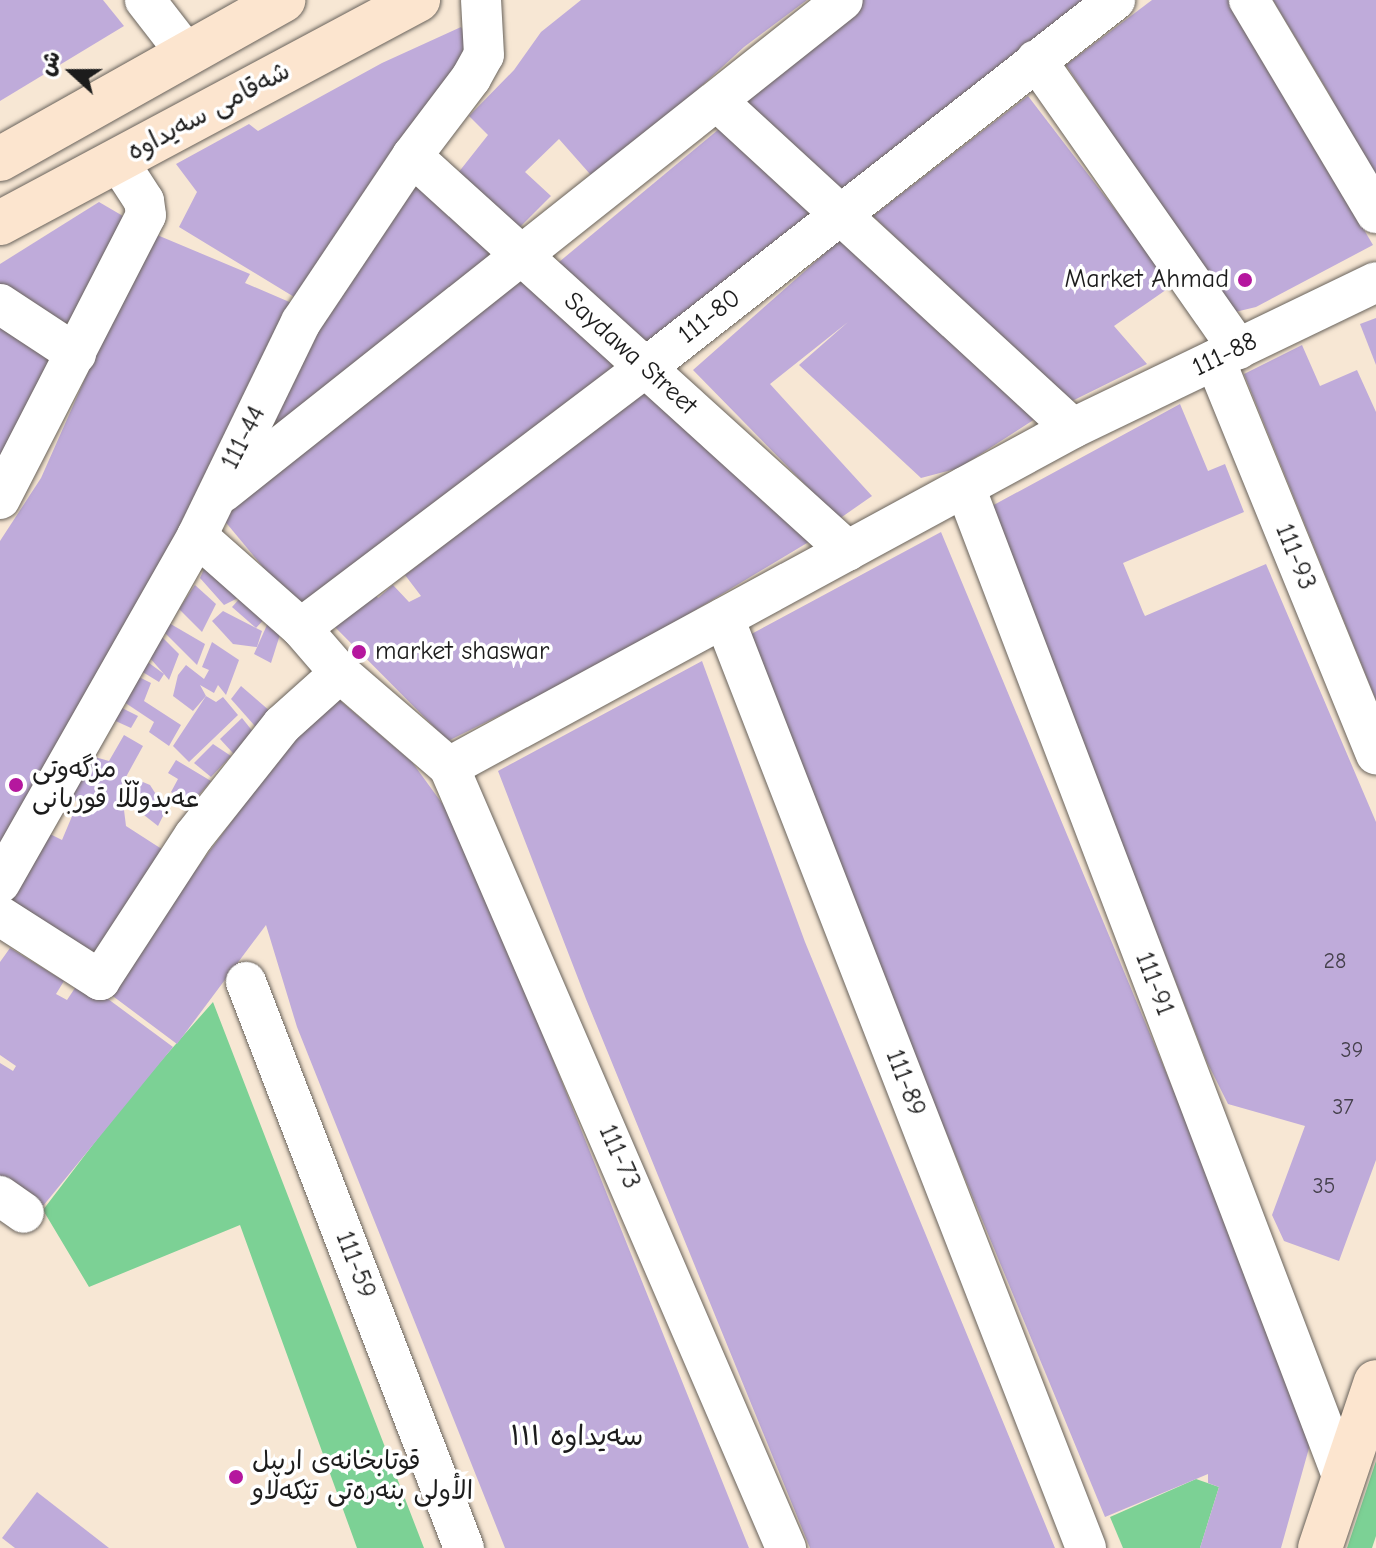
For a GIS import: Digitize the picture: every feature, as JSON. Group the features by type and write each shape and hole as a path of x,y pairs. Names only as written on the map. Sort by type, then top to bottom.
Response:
{"street":[{"path":"145,0 186,53"},
{"path":"0,159 283,0"},
{"name":"شەقامی سەیداوە","path":"0,223 418,0"},
{"name":"111-44","path":"0,883 204,519 301,322 484,55 481,0"},
{"path":"449,767 340,673 204,519 522,256 843,0"},
{"name":"111-80","path":"301,628 645,368 1115,0"},
{"path":"1249,0 1376,213"},
{"name":"111-93","path":"1036,60 1226,355 1376,754"},
{"path":"717,101 838,216 1073,428"},
{"name":"Saydawa Street","path":"412,156 848,551"},
{"path":"0,499 146,215 144,201 118,161"},
{"name":"111-88","path":"449,767 1073,428 1376,282"},
{"path":"0,304 76,354"},
{"name":"111-91","path":"965,487 1344,1481"},
{"name":"111-89","path":"724,618 1086,1548"},
{"path":"0,916 100,980 194,836 282,725 340,673"},
{"name":"111-73","path":"449,767 786,1548"},
{"name":"111-59","path":"246,982 464,1548"},
{"path":"1320,1548 1376,1382"}],"green space":[{"path":"213,1002 424,1548 357,1548 240,1225 89,1287 43,1210 130,1096"},
{"path":"1376,1461 1376,1536 1372,1548 1347,1548"},
{"path":"1196,1479 1219,1487 1200,1548 1123,1548 1110,1517"}],"building":[{"path":"0,0 103,0 124,26 0,101"},
{"path":"581,0 807,0 744,47 597,182 559,139 525,172 551,196 519,228 458,173 488,135 469,116 514,70 541,32"},
{"path":"859,0 1101,0 840,196 738,103"},
{"path":"1152,0 1229,0 1373,245 1256,307 1231,313 1066,65"},
{"path":"1273,0 1376,0 1376,192 1330,95"},
{"path":"461,27 477,54 304,303 179,227 197,192 176,164 249,124 258,131 382,63"},
{"path":"1028,96 1173,285 1114,326 1147,364 1068,403 873,216"},
{"path":"719,129 815,213 652,354 553,267"},
{"path":"412,167 508,253 217,494"},
{"path":"99,202 140,226 74,342 0,295 0,264"},
{"path":"150,232 250,274 245,283 301,307 97,695 0,846 0,541 41,478"},
{"path":"848,233 1035,419 959,468 921,478 799,365 848,322 770,384 872,496 839,519 693,370"},
{"path":"528,268 621,375 307,620 223,519 266,468"},
{"path":"0,312 71,355 0,489"},
{"path":"1376,318 1376,365 1360,324"},
{"path":"1302,345 1320,386 1357,370 1376,412 1376,700 1244,374"},
{"path":"653,384 822,534 619,656 448,741 327,619 365,584 378,598 393,585 409,602 421,596 405,575"},
{"path":"1180,404 1208,471 1225,464 1244,512 1123,563 1143,612 1145,616 1266,564 1376,822 1376,1160 1339,1261 1284,1241 1272,1215 1305,1126 1228,1104 1207,1062 990,507"},
{"path":"941,532 1185,1118 1311,1441 1281,1548 1200,1548 1219,1487 1208,1483 1208,1474 1105,1517 742,639"},
{"path":"209,558 268,615 256,628 232,607 242,596 224,605 200,578"},
{"path":"195,585 216,604 202,632 179,609"},
{"path":"223,611 262,631 257,647 233,644 212,621"},
{"path":"271,616 284,622 271,663 254,654"},
{"path":"169,623 205,644 197,665 164,632"},
{"path":"161,636 179,654 169,680 149,657"},
{"path":"212,642 239,660 226,695 218,685 214,693 200,685 206,696 193,711 173,696 178,675 186,665 204,679 209,670 202,667"},
{"path":"145,660 164,674 159,682 141,671"},
{"path":"702,661 805,942 1055,1548 810,1548 586,999 498,771"},
{"path":"135,675 151,683 144,701 181,725 169,746 149,732 154,722 121,700"},
{"path":"241,686 279,719 262,734 231,699"},
{"path":"206,696 216,702 223,697 238,715 189,762 173,746"},
{"path":"337,698 412,762 460,828 749,1548 505,1548 297,1027 266,925 177,1044 106,991 289,744"},
{"path":"114,704 138,716 131,728 109,718"},
{"path":"242,718 262,743 244,765 220,739"},
{"path":"124,735 143,746 121,786 126,826 171,855 91,961 6,903 46,832 62,840 78,802 65,794 88,755 109,761"},
{"path":"213,744 231,756 211,777 194,763"},
{"path":"176,760 211,781 190,805 171,792 178,779 168,773"},
{"path":"131,777 150,785 166,810 158,826 130,804 126,792"},
{"path":"10,948 64,981 56,994 67,1000 81,979 173,1047 34,1217 0,1191 0,1063 13,1071 16,1066 0,1055 0,962"},
{"path":"37,1492 109,1548 15,1548 2,1538"}],"place":[{"name":"Market Ahmad","path":"1245,280"},
{"name":"market shaswar","path":"359,652"},
{"name":"مزگەوتی عەبدوڵڵا قوربانی","path":"16,785"},
{"name":"قوتابخانەى اربيل الأولى بنەرەتی تێکەڵاو","path":"236,1477"}],"district":[{"name":"سەیداوە ١١١","path":"577,1436"}]}
